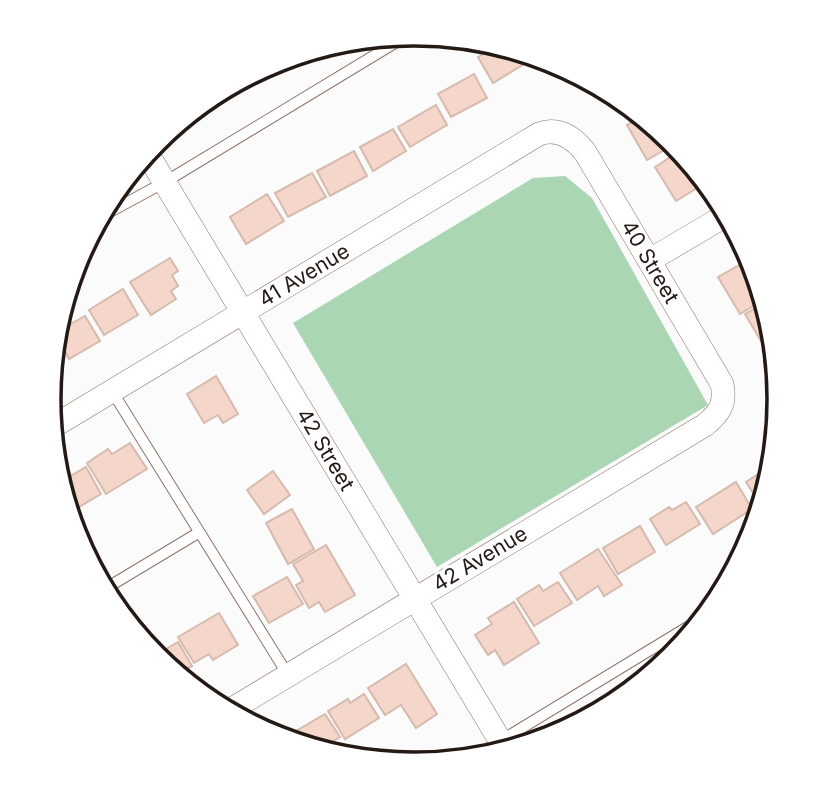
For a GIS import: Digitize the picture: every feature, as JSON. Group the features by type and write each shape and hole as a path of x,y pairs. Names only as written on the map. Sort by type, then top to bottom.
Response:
{"street":[{"name":"41 Avenue","path":"61,422 528,140 547,131 557,132"},
{"name":"40 Street","path":"557,132 576,141 585,152 723,384 723,404"},
{"name":"42 Street","path":"152,161 415,598 494,743"},
{"path":"650,260 718,219"},
{"name":"42 Avenue","path":"238,705 705,425 716,416 723,404"}],"lane":[{"path":"117,208 165,182 389,46"},
{"path":"112,391 288,676"},
{"path":"113,584 198,533"},
{"path":"506,740 680,632"}],"green space":[{"path":"565,176 592,198 708,405 437,567 293,323 533,178"}],"building":[{"path":"486,53 525,63 493,83 478,57"},
{"path":"474,74 487,98 451,117 438,94"},
{"path":"436,105 447,125 410,147 398,127"},
{"path":"633,122 665,150 647,160 627,125"},
{"path":"393,129 406,151 373,171 360,147"},
{"path":"354,151 367,176 330,196 317,171"},
{"path":"671,157 697,188 676,201 655,167"},
{"path":"312,173 326,197 288,217 275,193"},
{"path":"267,194 284,221 246,244 230,217"},
{"path":"170,258 178,271 172,275 178,286 171,291 176,299 151,315 130,282"},
{"path":"741,264 754,305 740,314 718,277"},
{"path":"123,289 138,315 104,335 89,310"},
{"path":"755,308 763,344 745,314"},
{"path":"85,316 100,341 69,359 64,350 68,325"},
{"path":"216,376 238,414 223,423 218,415 204,423 187,394"},
{"path":"130,443 147,469 106,494 87,463 108,449 112,454"},
{"path":"86,467 101,494 78,508 69,477"},
{"path":"273,471 290,495 264,514 247,490"},
{"path":"760,473 754,494 746,482"},
{"path":"736,482 751,507 750,511 713,534 696,507"},
{"path":"686,502 700,524 666,545 650,519 669,507 672,510"},
{"path":"292,509 314,549 288,564 266,523"},
{"path":"640,526 655,552 618,574 603,548"},
{"path":"326,545 355,595 325,612 319,602 309,608 296,585 303,581 293,564"},
{"path":"598,549 622,585 604,596 598,586 577,600 560,573"},
{"path":"287,577 303,604 269,623 253,596"},
{"path":"558,582 572,603 534,626 517,599 539,585 543,591"},
{"path":"514,602 539,643 504,665 495,650 488,655 475,635 492,624 488,618"},
{"path":"219,613 238,645 213,660 209,654 194,663 178,637"},
{"path":"178,642 192,666 186,669 165,650"},
{"path":"406,664 437,714 416,728 401,705 385,715 368,688"},
{"path":"364,694 379,718 345,739 328,711 348,699 350,703"},
{"path":"325,714 340,737 331,742 294,732"}]}
